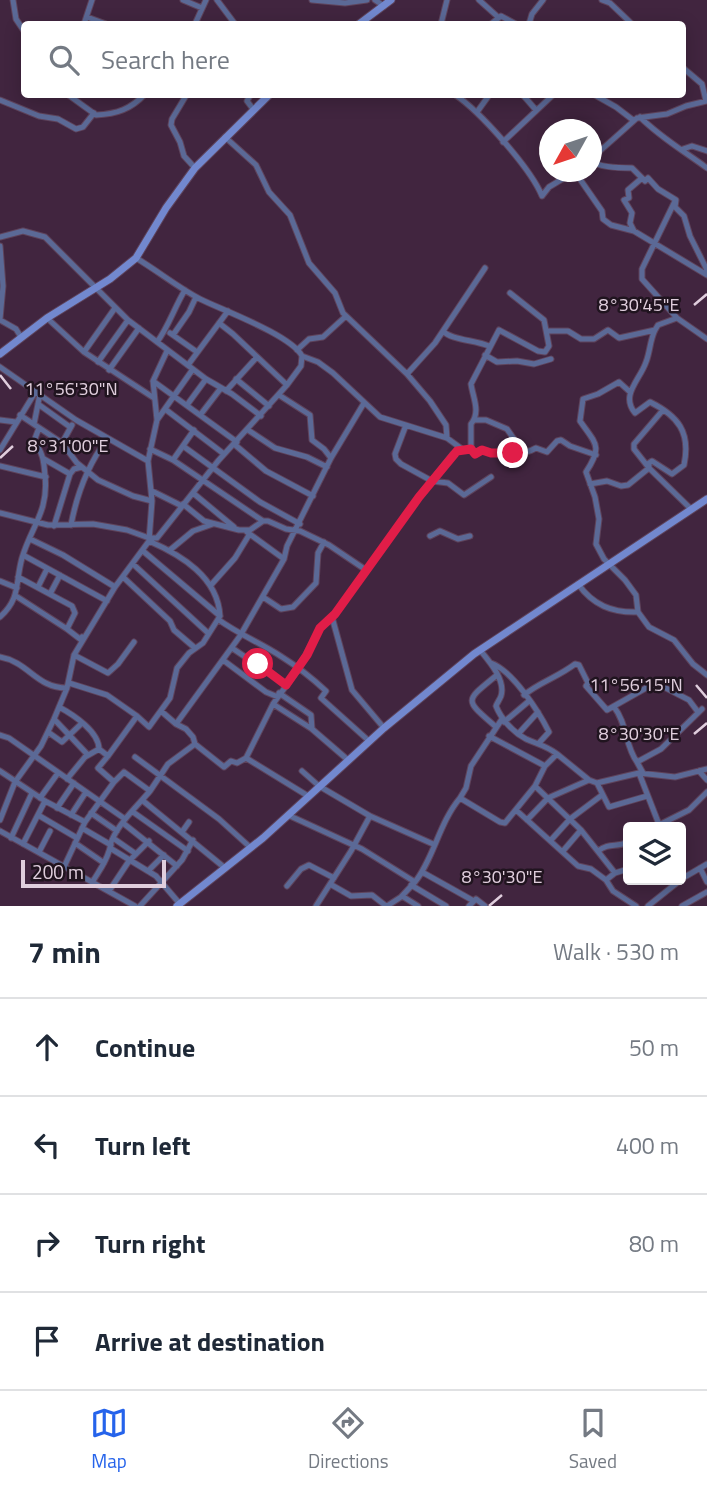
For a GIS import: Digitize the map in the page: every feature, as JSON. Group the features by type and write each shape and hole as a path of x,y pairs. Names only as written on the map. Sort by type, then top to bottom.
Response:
{"street":[{"path":"13,0 16,19 21,26"},
{"path":"85,21 92,0"},
{"path":"183,0 202,8"},
{"path":"196,21 206,0"},
{"path":"217,0 233,21"},
{"path":"312,0 345,3 367,0"},
{"path":"362,21 380,2 391,0"},
{"path":"441,21 447,0"},
{"path":"479,0 498,17"},
{"path":"530,21 542,0"},
{"path":"602,0 610,3 627,19 625,21"},
{"path":"494,21 505,16 512,21"},
{"path":"87,17 98,21"},
{"path":"602,150 633,120 667,114 686,106 707,102 702,84 686,70"},
{"path":"73,98 101,115 123,112 140,98"},
{"path":"185,98 171,125 184,156 195,168"},
{"path":"244,98 253,109"},
{"path":"0,354 47,318 97,288 136,258 166,208 195,168 265,98"},
{"path":"459,98 477,112 503,142 537,184 542,196 558,182"},
{"path":"477,112 487,98"},
{"path":"526,98 536,110"},
{"path":"503,142 550,98"},
{"path":"600,98 633,120"},
{"path":"0,100 39,116 58,119 76,129 83,127 94,113"},
{"path":"640,117 658,135 683,149 707,168"},
{"path":"225,137 256,165 269,192 290,215 309,263 335,293 346,316 407,374 430,401 446,425 447,438"},
{"path":"683,149 692,146 707,151"},
{"path":"602,165 617,169 632,168 645,181 648,178 658,189 676,200"},
{"path":"634,231 630,223 632,213 624,200 629,198 628,190 642,178"},
{"path":"582,182 602,211 603,219 611,225 634,231 705,272"},
{"path":"676,200 653,242 642,269 642,279 677,318 707,340"},
{"path":"676,200 675,207 684,216 705,272"},
{"path":"0,237 23,231 45,237 128,320 167,351 261,416"},
{"path":"0,246 0,319 13,327 21,337"},
{"path":"136,258 196,297 242,316 297,350 302,356 318,362 382,418 447,438 462,449"},
{"path":"407,374 443,331 485,268"},
{"path":"157,342 185,290"},
{"path":"475,420 477,409 471,384 499,330 528,347 544,352 549,346 544,320 510,292"},
{"path":"173,335 196,297"},
{"path":"84,352 115,308"},
{"path":"0,820 15,782 54,719 68,686 74,655 149,539 152,491 148,461 157,420 174,396 197,352 228,311"},
{"path":"297,350 309,339 323,337 346,316"},
{"path":"47,318 84,352 153,398"},
{"path":"590,484 607,481 621,486 628,485 649,468 652,461 672,474 684,465 686,454 680,423 669,412 650,402 635,413 629,405 630,392 646,362 655,330 658,325 677,318"},
{"path":"98,362 128,320"},
{"path":"219,323 287,385"},
{"path":"109,370 139,328"},
{"path":"165,329 197,352"},
{"path":"547,331 568,331 581,340 594,339 608,330 619,338 655,330"},
{"path":"443,331 448,337 465,338 489,345"},
{"path":"157,420 153,381 167,351"},
{"path":"485,355 497,362 534,364 551,359"},
{"path":"149,539 160,535 212,468 279,395 301,366 302,356"},
{"path":"201,414 257,357"},
{"path":"0,367 76,420 148,461"},
{"path":"187,405 206,379"},
{"path":"236,379 269,406"},
{"path":"153,381 212,422 266,471 313,496"},
{"path":"630,392 619,383 583,399 580,421 588,430 590,438 597,443 596,455 586,472 599,519 596,544 608,564 636,595 638,612 649,627 674,640 693,664 707,675"},
{"path":"0,617 8,610 16,596 23,555 45,505 47,492 44,459 41,449 34,441 38,393"},
{"path":"0,450 20,415 38,393"},
{"path":"279,395 310,415 312,440 331,458"},
{"path":"176,724 240,636 284,559 331,458 364,402"},
{"path":"38,404 70,427"},
{"path":"165,409 224,454"},
{"path":"663,410 633,447 649,468 691,509"},
{"path":"20,415 62,443 82,467 109,486 152,501"},
{"path":"523,453 507,429 480,418 471,424 471,449 475,454 482,450 491,453 523,453 537,448 547,452 561,440 596,455"},
{"path":"0,420 16,422"},
{"path":"62,443 76,420"},
{"path":"201,436 212,422"},
{"path":"405,425 395,454 401,464 432,481 448,483 464,495 491,477"},
{"path":"173,460 194,430"},
{"path":"248,430 275,448 307,457 327,467"},
{"path":"71,525 77,494 107,439"},
{"path":"183,446 260,502 366,570"},
{"path":"150,449 173,460 263,521 286,529 298,527"},
{"path":"160,711 190,733 195,744 224,767 231,761 237,764 246,758 272,704 299,668 320,628 332,617 453,454 462,449 471,449"},
{"path":"44,459 70,474"},
{"path":"0,466 46,477"},
{"path":"54,526 70,474 74,469 82,467"},
{"path":"152,491 182,505 199,518 244,532"},
{"path":"193,493 284,559"},
{"path":"0,771 71,815 111,844 129,861 162,882 183,904 251,848 384,728 480,650 707,499"},
{"path":"0,513 54,526 109,526 149,539 200,573 211,585 219,603 220,618 203,643 177,668 170,698 149,727 107,695 68,686 55,688 15,660 0,657"},
{"path":"211,585 235,558 244,532 263,521"},
{"path":"170,551 194,531 216,524"},
{"path":"430,536 440,531 458,539 470,536"},
{"path":"30,539 63,555 116,587"},
{"path":"262,597 281,610 293,607 316,583 318,553 324,542"},
{"path":"143,551 240,636 280,655 299,668 326,691 321,698 369,741"},
{"path":"23,555 107,601"},
{"path":"133,564 208,633"},
{"path":"38,587 47,569"},
{"path":"50,594 60,575"},
{"path":"18,577 74,610 68,629"},
{"path":"123,577 195,648"},
{"path":"1,583 17,588"},
{"path":"578,584 589,598 605,608 638,612"},
{"path":"16,596 80,639 85,635"},
{"path":"332,617 352,690 384,728"},
{"path":"74,655 108,673 134,642"},
{"path":"232,648 286,685"},
{"path":"480,650 497,675 502,693 496,706 503,720 529,740 556,754 589,780 597,783 641,773 675,777 707,769"},
{"path":"223,660 266,692 279,695 311,715 312,729"},
{"path":"491,663 500,668 538,712 549,732 539,743"},
{"path":"524,695 541,682 549,682 575,664 579,665 586,676 586,686 607,710 658,684 700,710 661,749 637,762"},
{"path":"496,727 472,706 471,700 497,675"},
{"path":"330,884 351,896 372,895 386,906 402,896 422,872 433,844 466,788 469,769 489,736 503,720 529,701"},
{"path":"272,704 312,729 348,760"},
{"path":"59,707 99,740 99,749 107,757"},
{"path":"614,707 628,736 656,822"},
{"path":"519,733 538,712"},
{"path":"114,782 98,768 137,716"},
{"path":"54,719 88,755"},
{"path":"47,732 62,742 81,723"},
{"path":"0,735 9,738 100,801 177,866"},
{"path":"489,736 545,766"},
{"path":"93,881 104,863 117,831 130,812 150,791 168,764 195,744"},
{"path":"67,779 88,755 99,749"},
{"path":"460,798 503,823 535,786 545,766 556,754"},
{"path":"135,757 219,819 251,848"},
{"path":"246,758 308,796"},
{"path":"302,771 319,786 370,816 433,844"},
{"path":"699,771 707,780"},
{"path":"64,867 91,813 124,772 150,791"},
{"path":"23,844 58,773"},
{"path":"527,820 548,798 589,780"},
{"path":"57,807 74,783"},
{"path":"597,783 606,804 613,807 647,796"},
{"path":"535,786 581,830 615,873"},
{"path":"71,815 86,792"},
{"path":"667,822 689,810 707,792"},
{"path":"0,843 32,793"},
{"path":"551,841 570,820 602,795"},
{"path":"142,800 225,868"},
{"path":"516,810 578,866 591,869 606,880 613,891 636,906"},
{"path":"132,812 188,852"},
{"path":"91,813 117,831"},
{"path":"38,815 104,863"},
{"path":"288,815 383,860 446,906"},
{"path":"316,906 355,846 370,816"},
{"path":"172,840 189,822"},
{"path":"563,851 581,830"},
{"path":"39,852 50,831"},
{"path":"6,834 137,906 177,866 193,840"},
{"path":"109,891 129,861 149,841"},
{"path":"111,844 136,854"},
{"path":"598,851 606,845 623,845"},
{"path":"148,872 164,855"},
{"path":"686,874 707,864"},
{"path":"286,886 301,869 309,865 334,878"},
{"path":"700,868 707,882"},
{"path":"606,880 623,871"},
{"path":"422,872 470,903 476,899 485,906"},
{"path":"648,906 672,885"},
{"path":"682,906 707,892"},
{"path":"402,896 418,906"}],"route":[{"path":"258,664 286,685 307,655 320,628 335,614 453,454 462,449 471,449 475,454 479,450 513,453"}]}
